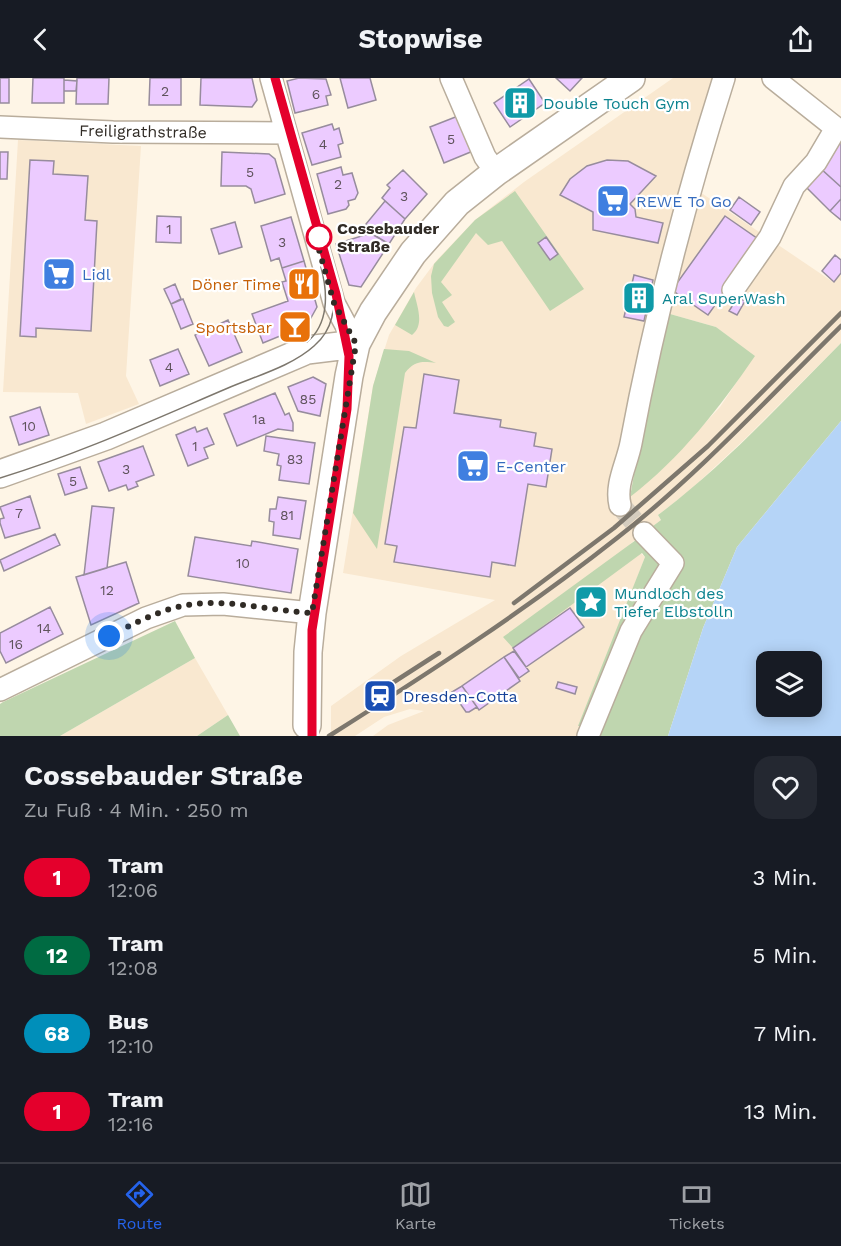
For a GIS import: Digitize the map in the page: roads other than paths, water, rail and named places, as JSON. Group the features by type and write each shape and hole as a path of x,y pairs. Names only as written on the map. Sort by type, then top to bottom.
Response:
{"main road":[{"path":"307,725 308,652 312,613 356,344 373,312 420,244 457,203 496,172 631,78"},
{"path":"0,474 106,436 307,350 356,344"}],"street":[{"path":"271,78 334,303 356,344"},
{"path":"451,78 485,157 496,172"},
{"path":"620,505 618,495 620,484 630,449 660,305 699,157 724,78"},
{"path":"733,291 770,237 794,186 816,162 836,129 773,78"},
{"name":"Freiligrathstraße","path":"0,127 113,132 286,133"},
{"path":"588,736 631,631 673,563 644,533"},
{"path":"0,690 146,618 183,605 223,604 312,613"}],"water":[{"path":"841,421 841,736 668,736 703,628 737,547"}],"tunnel":[{"path":"620,505 644,533"}],"tram line":[{"path":"0,478 87,447 273,370 305,353 326,333 332,318 333,284 275,78"},
{"name":"1","path":"275,78 336,294 349,356 350,379 347,409 312,630 312,736"},
{"path":"307,342 319,326 325,308 325,287 321,267"}],"railway":[{"path":"514,603 614,528 708,446 841,313"},
{"path":"329,736 512,616 583,565 647,514 704,462 841,326"},
{"path":"369,698 439,653"}],"place":[{"name":"Double Touch Gym","path":"520,103"},
{"name":"REWE To Go","path":"613,201"},
{"name":"Cossebauder Straße","path":"319,237"},
{"name":"Lidl","path":"59,274"},
{"name":"Döner Time","path":"304,284"},
{"name":"Aral SuperWash","path":"639,298"},
{"name":"Sportsbar","path":"295,327"},
{"name":"E-Center","path":"473,466"},
{"name":"Mundloch des Tiefer Elbstolln","path":"591,602"},
{"name":"Dresden-Cotta","path":"380,696"}]}
